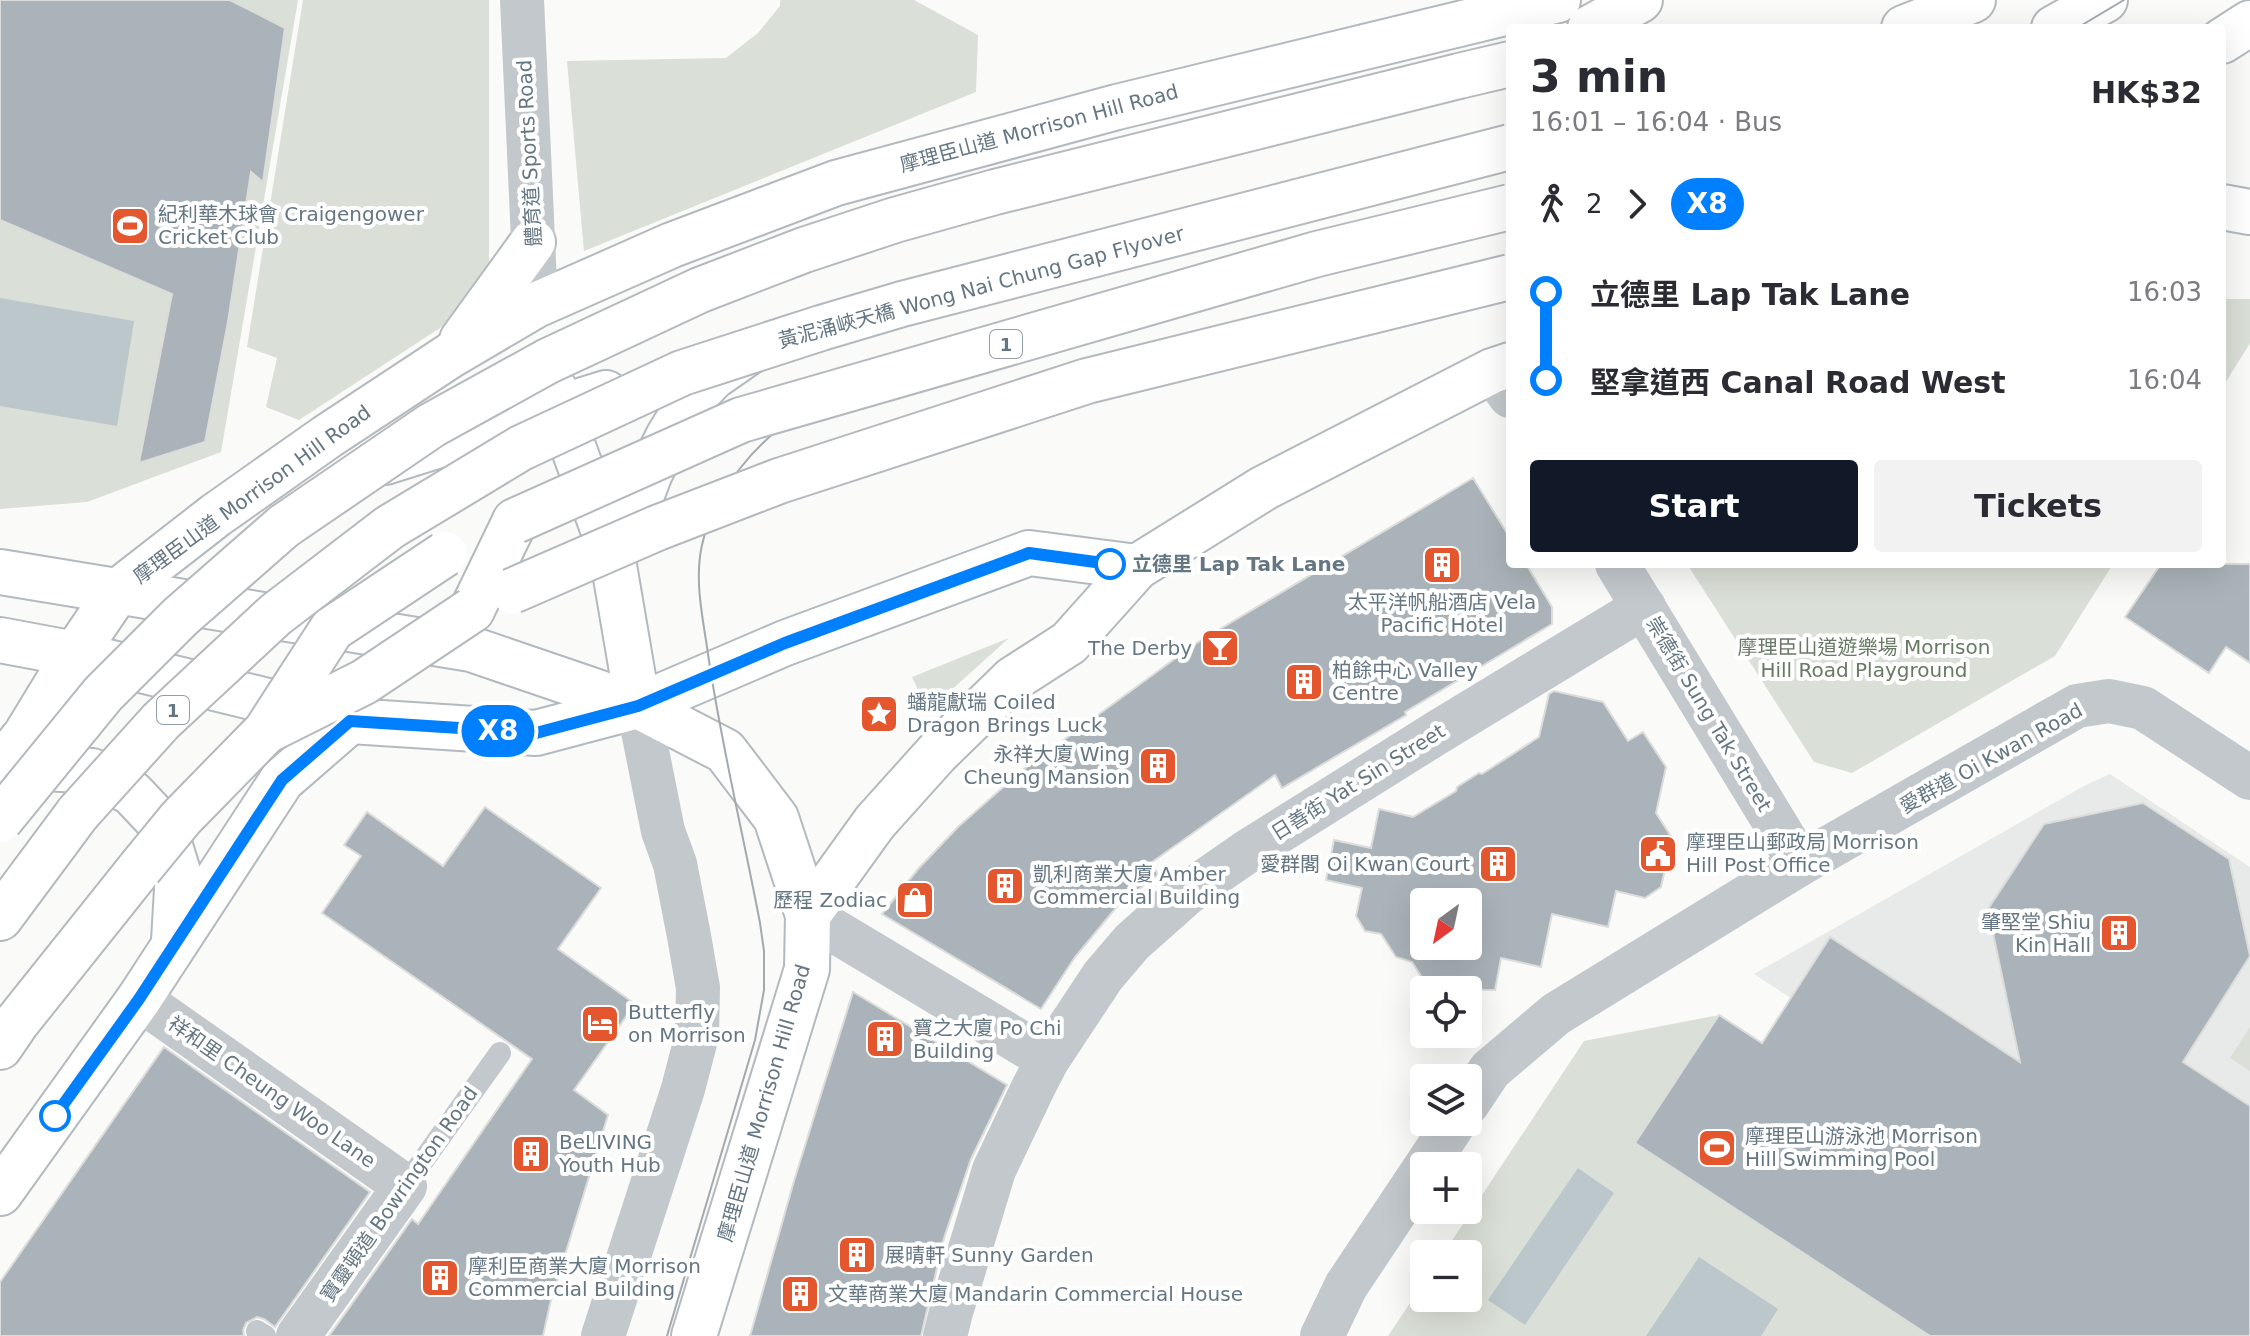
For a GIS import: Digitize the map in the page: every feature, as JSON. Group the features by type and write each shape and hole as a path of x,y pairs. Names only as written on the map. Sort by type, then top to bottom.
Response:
{"main road":[{"name":"摩理臣山道 Morrison Hill Road","path":"0,766 25,736 117,592 216,515 328,436 451,355 536,305 672,245 836,183 1117,107 1558,0"},
{"path":"1597,24 1640,0"},
{"path":"1890,24 1947,0"},
{"path":"1914,24 1973,0"},
{"path":"2061,24 2105,0"},
{"path":"2226,38 2250,23"},
{"path":"0,820 103,694 180,617 284,526 432,425 548,361 700,290 804,250 895,220 1010,188 1506,65"},
{"path":"216,515 901,298 1506,146"},
{"name":"黃泥涌峽天橋 Wong Nai Chung Gap Flyover","path":"0,918 78,813 151,732 275,615 390,527 521,448 682,373 821,328 902,304 1506,146"},
{"name":"1","path":"0,1047 181,818 266,731 332,629 445,554 741,420 1317,254 1506,208"},
{"path":"2226,208 2250,212"},
{"name":"摩理臣山道 Morrison Hill Road","path":"451,355 533,242"},
{"path":"266,731 364,682 472,610 657,528 779,481 1072,385 1506,278"},
{"path":"536,305 559,408 612,554 638,706"},
{"path":"612,554 636,510 668,437 690,401 713,377 765,342"},
{"path":"808,915 875,822 937,753 1013,679 1069,643 1137,567 1264,488 1504,377"},
{"path":"472,610 515,521"},
{"path":"0,640 75,654 350,721 536,733 638,706 785,643 1029,553 1137,567"},
{"name":"摩理臣山道 Morrison Hill Road","path":"0,572 471,649 638,706 725,751 776,818 808,915 807,969 694,1336"},
{"path":"0,1193 139,999 282,780 350,721"},
{"path":"0,783 47,768 92,771 132,793 164,827 178,872 173,944"}],"street":[{"name":"體育道 Sports Road","path":"522,0 536,305"},
{"name":"崇德街 Sung Tak Street","path":"1620,568 1800,864"},
{"name":"日善街 Yat Sin Street","path":"945,1336 994,1170 1048,1059 1103,976 1132,942 1186,894 1245,853 1644,607"},
{"name":"愛群道 Oi Kwan Road","path":"1482,1082 1490,1070 1556,1014 1800,864 2077,706 2109,701 2143,708 2250,778"},
{"path":"603,1336 683,1089 697,1035 698,988 675,864 663,831 638,706"},
{"path":"808,915 1048,1059"},
{"name":"祥和里 Cheung Woo Lane","path":"139,999 405,1186"},
{"name":"寶靈頓道 Bowrington Road","path":"274,1334 405,1186"},
{"path":"1322,1336 1346,1286 1410,1190"}],"lane":[{"name":"寶靈頓道 Bowrington Road","path":"405,1186 500,1053"}],"shaded area":[{"path":"0,298 134,321 117,426 0,406"},
{"path":"2110,774 2250,867 2250,1298 1754,974"},
{"path":"1578,1168 1614,1193 1525,1325 1488,1300"},
{"path":"1699,1257 1778,1309 1761,1336 1646,1336"}],"green space":[{"name":"紀利華木球會 Craigengower Cricket Club","path":"0,0 298,0 221,452 87,502 0,509"},
{"path":"303,0 489,0 489,296 299,420 266,407 277,358 247,347"},
{"path":"780,0 914,0 978,35 976,92 584,251 567,61 726,58 758,33 780,6"},
{"path":"2226,299 2250,299 2250,343 2226,382"},
{"name":"摩理臣山道遊樂場 Morrison Hill Road Playground","path":"1690,568 2110,568 2055,656 1852,773 1814,762"},
{"path":"1009,638 928,711 912,677"},
{"name":"摩理臣山游泳池 Morrison Hill Swimming Pool","path":"1719,1015 2208,1336 1388,1336 1410,1303 1410,1312 1482,1312 1482,1240 1452,1240 1463,1224 1482,1224 1482,1195 1584,1041"},
{"path":"2250,1027 2250,1071 2230,1058"}],"building":[{"name":"紀利華木球會 Craigengower Cricket Club","path":"0,0 230,0 285,28 263,182 251,172 228,322 205,442 139,463 172,294 0,220"},
{"path":"1473,478 1506,532 1506,568 1528,568 1552,607 1552,624 1282,788 1275,775 1152,862 1158,875 1119,904 1075,957 1041,1009 882,914 919,868 959,826 1024,769 1195,644"},
{"path":"2226,564 2250,564 2250,663 2226,647 2209,673 2125,617 2158,568 2226,568"},
{"name":"愛群閣 Oi Kwan Court","path":"1554,691 1603,702 1628,741 1643,732 1666,767 1656,813 1672,838 1661,887 1645,898 1616,891 1608,927 1552,914 1541,967 1501,958 1495,990 1482,990 1482,976 1421,976 1412,962 1396,957 1381,934 1365,931 1356,916 1362,888 1326,880 1334,840 1371,848 1379,809 1413,817 1539,737 1549,694"},
{"path":"2143,803 2229,859 2250,956 2183,1062 2250,1106 2250,1336 1930,1336 1635,1143 1719,1015 1762,1043 1830,937 2020,1062 1988,909 2044,824"},
{"path":"485,807 601,888 558,949 635,1004 574,1090 608,1115 543,1336 329,1336 412,1219 418,1224 532,1059 322,913 361,856 344,845 367,812 443,866"},
{"path":"853,992 1007,1085 971,1159 944,1238 921,1336 750,1336 794,1181"},
{"path":"164,1047 370,1192 275,1327 257,1317 246,1323 244,1336 0,1336 0,1282"}],"tram line":[{"path":"2084,24 2124,0"},
{"path":"667,1336 755,1040 764,990 760,923 719,721 699,586 702,545 708,525 716,505 740,469 786,424 808,409 848,393 1506,221"}],"bus line":[{"name":"X8","path":"55,1116 139,999 282,780 350,721 536,733 638,706 785,643 1029,553 1110,564"}],"place":[{"name":"紀利華木球會 Craigengower Cricket Club","path":"130,226"},
{"name":"立德里 Lap Tak Lane","path":"1110,564"},
{"name":"太平洋帆船酒店 Vela Pacific Hotel","path":"1442,565"},
{"name":"The Derby","path":"1220,648"},
{"name":"柏餘中心 Valley Centre","path":"1304,682"},
{"name":"蟠龍獻瑞 Coiled Dragon Brings Luck","path":"879,714"},
{"name":"永祥大廈 Wing Cheung Mansion","path":"1158,766"},
{"name":"摩理臣山郵政局 Morrison Hill Post Office","path":"1658,854"},
{"name":"愛群閣 Oi Kwan Court","path":"1498,864"},
{"name":"凱利商業大廈 Amber Commercial Building","path":"1005,886"},
{"name":"歷程 Zodiac","path":"915,900"},
{"name":"肇堅堂 Shiu Kin Hall","path":"2119,933"},
{"name":"Butterfly on Morrison","path":"600,1024"},
{"name":"寶之大廈 Po Chi Building","path":"885,1039"},
{"name":"摩理臣山游泳池 Morrison Hill Swimming Pool","path":"1717,1148"},
{"name":"BeLIVING Youth Hub","path":"531,1154"},
{"name":"展晴軒 Sunny Garden","path":"857,1255"},
{"name":"摩利臣商業大廈 Morrison Commercial Building","path":"440,1278"},
{"name":"文華商業大廈 Mandarin Commercial House","path":"800,1294"}]}
